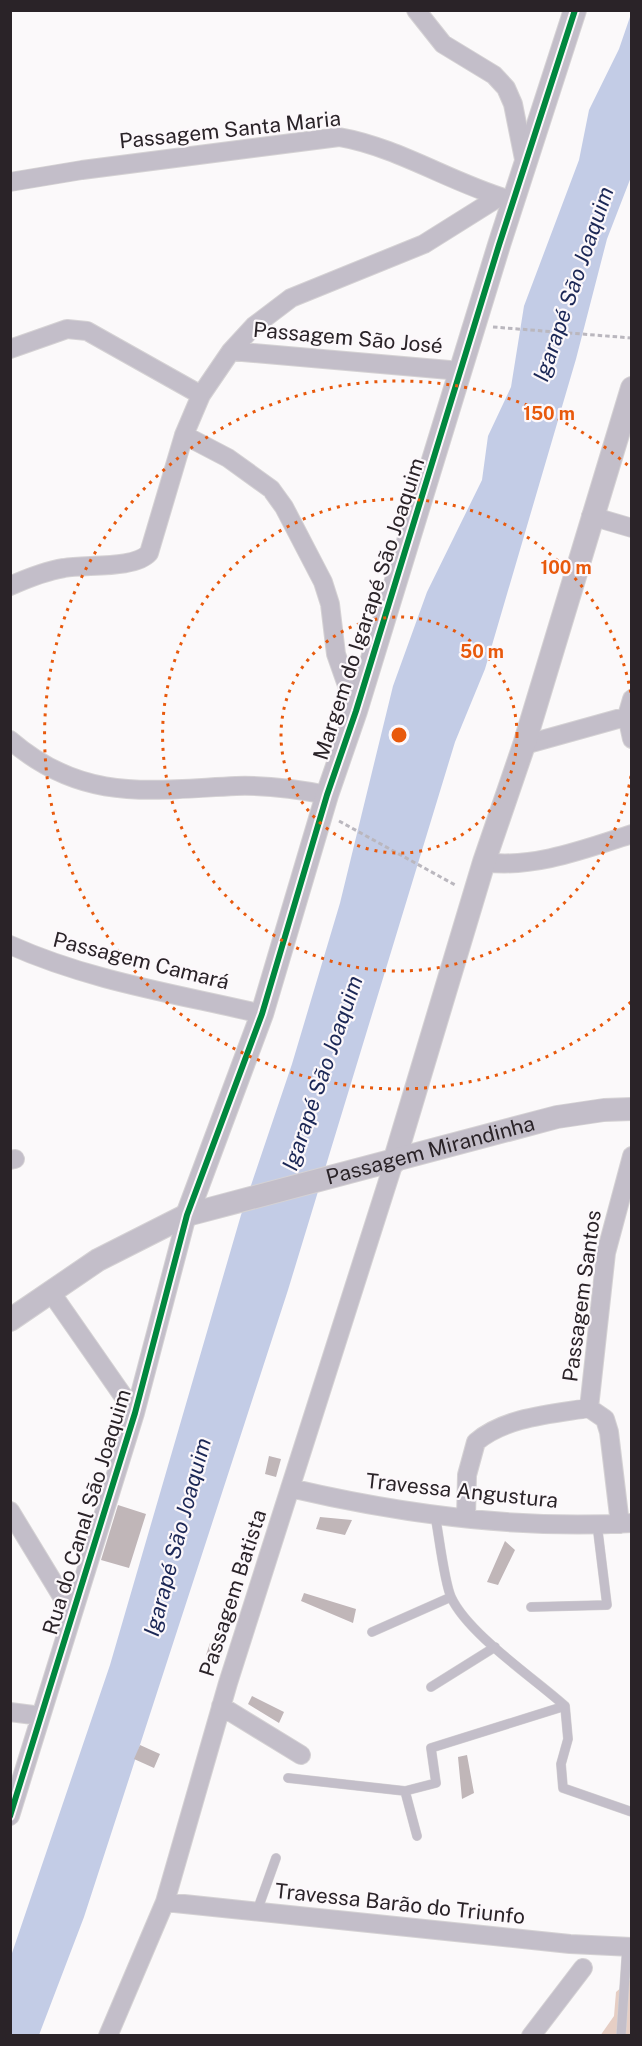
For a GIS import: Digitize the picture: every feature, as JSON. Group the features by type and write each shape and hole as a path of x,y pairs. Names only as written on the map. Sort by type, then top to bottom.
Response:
{"street":[{"path":"416,10 443,44 494,75 506,88 513,104 525,165"},
{"name":"Margem do Igarapé São Joaquim","path":"194,1214 262,1014 327,795 356,711 461,371 507,200 525,165 575,10"},
{"name":"Passagem Santa Maria","path":"10,182 82,170 339,137 362,141 507,200"},
{"path":"10,586 39,574 64,568 133,562 146,557 184,435 201,395 231,351 254,326 291,298 424,243 507,200"},
{"path":"10,349 67,329 87,331 201,395"},
{"name":"Passagem São José","path":"231,351 461,371"},
{"path":"394,1162 484,862 524,745 591,516 632,388"},
{"path":"184,435 236,464 271,489 285,507 323,582 330,604 336,654 356,711"},
{"path":"591,516 632,528"},
{"path":"524,745 630,710 632,739"},
{"path":"10,740 45,764 105,787 131,791 176,791 269,786 327,795"},
{"path":"484,862 510,865 534,861 632,834"},
{"name":"Passagem Camará","path":"10,945 52,964 87,974 262,1014"},
{"name":"Passagem Mirandinha","path":"10,1320 120,1247 194,1214 557,1118 630,1107"},
{"name":"Passagem Santos","path":"589,1408 606,1253 632,1155"},
{"name":"Passagem Batista","path":"108,2036 165,1902 221,1707 394,1162"},
{"name":"Rua do Canal São Joaquim","path":"10,1816 194,1214"},
{"path":"51,1291 135,1413"},
{"name":"Passagem Santos","path":"466,1518 467,1475 476,1442 496,1428 547,1415 589,1408 605,1419 626,1523"},
{"name":"Travessa Angustura","path":"290,1488 365,1506 435,1515 553,1524 626,1523"},
{"path":"10,1511 72,1613"},
{"path":"221,1707 301,1755"},
{"path":"10,1712 41,1716"},
{"name":"Travessa Barão do Triunfo","path":"165,1902 560,1943 629,1947"},
{"path":"531,2036 583,1968"}],"lane":[{"path":"435,1515 451,1597 472,1624 495,1647 565,1706 568,1738 561,1764 562,1788 632,1812"},
{"path":"531,1607 607,1605 597,1524"},
{"path":"372,1632 451,1597"},
{"path":"431,1687 495,1647"},
{"path":"288,1778 405,1791 436,1783 431,1748 565,1706"},
{"path":"405,1791 417,1836"},
{"path":"257,1911 276,1857"},
{"path":"621,2036 629,1947"}],"path":[{"path":"504,328 632,338"},
{"path":"356,831 474,896"}],"shaded area":[{"path":"631,1979 631,2035 600,2036 614,2016 616,1992"}],"water":[{"name":"Igarapé São Joaquim","path":"631,14 631,177 607,239 576,359 485,669 455,742 288,1290 84,1917 39,2035 11,2036 11,1956 110,1665 241,1215 292,1064 340,903 393,686 427,592 482,480 488,436 511,387 524,306 579,160 589,110 619,49"}],"building":[{"path":"269,1456 281,1459 276,1477 265,1474"},
{"path":"118,1505 146,1514 129,1568 101,1560"},
{"path":"320,1517 352,1520 345,1535 316,1529"},
{"path":"505,1541 515,1550 498,1585 487,1582"},
{"path":"304,1593 356,1609 353,1623 301,1601"},
{"path":"210,1643 224,1647 220,1659 206,1655"},
{"path":"252,1696 284,1712 279,1723 248,1704"},
{"path":"140,1745 160,1754 154,1768 134,1759"},
{"path":"467,1755 474,1793 462,1799 458,1757"}],"cycle path":[{"path":"10,1816 135,1413 187,1215 262,1014 327,795 356,711 499,245 575,10"}]}
